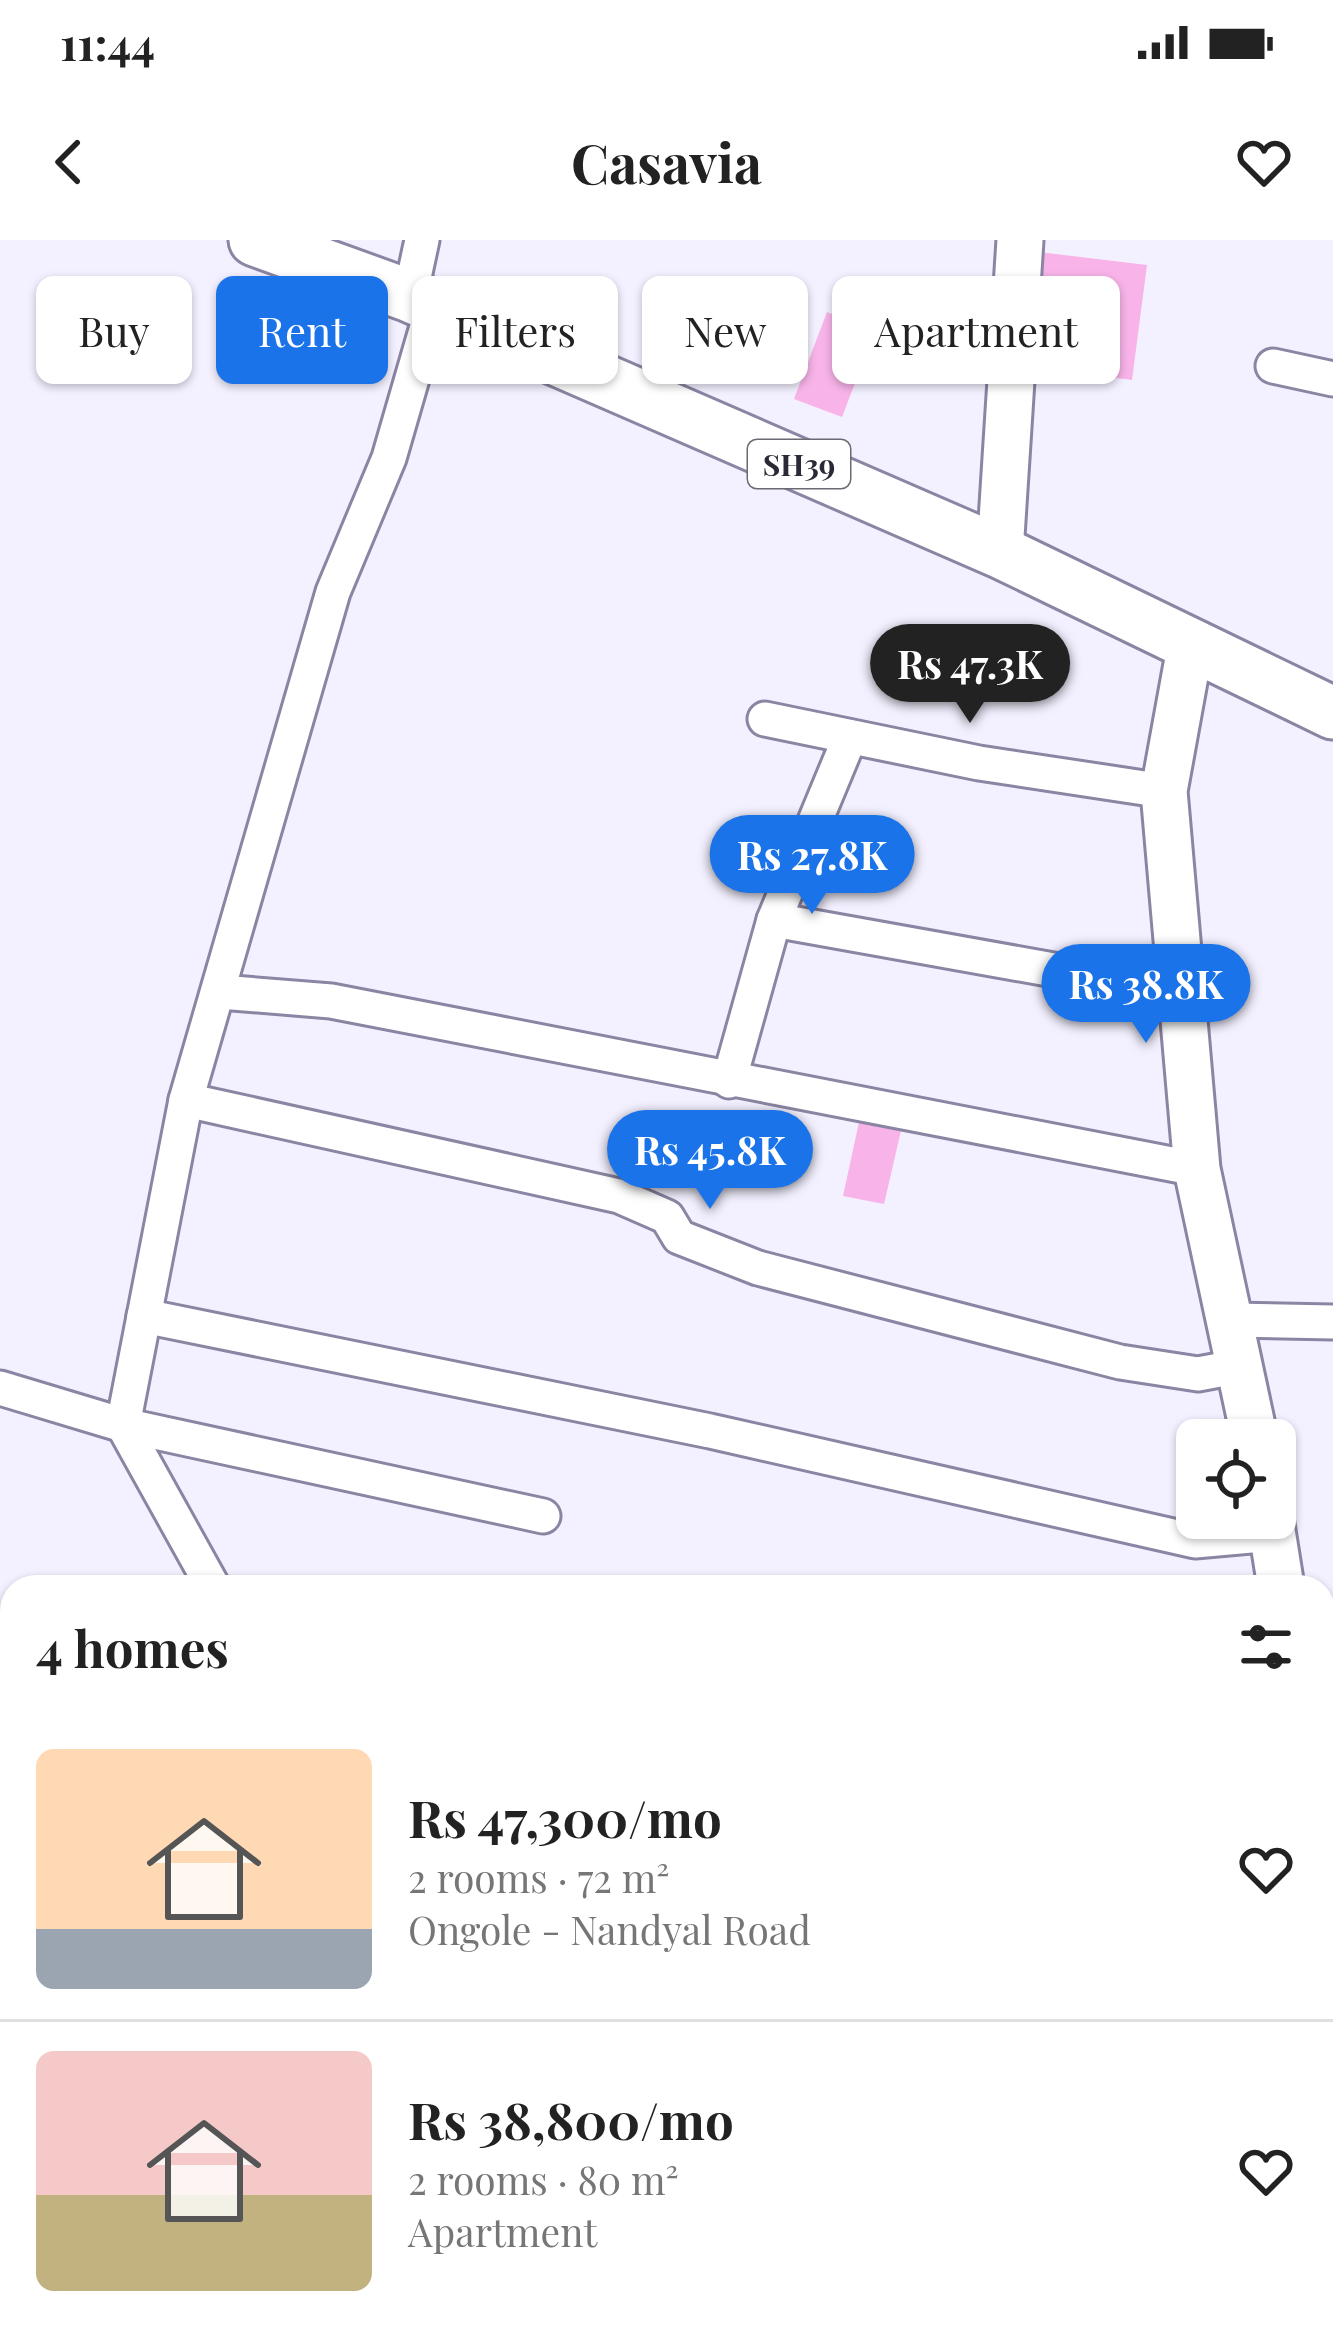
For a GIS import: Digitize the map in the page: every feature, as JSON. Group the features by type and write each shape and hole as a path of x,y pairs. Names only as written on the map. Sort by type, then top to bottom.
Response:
{"main road":[{"name":"SH39","path":"255,240 412,298"},
{"path":"1000,552 1021,240"},
{"name":"SH39","path":"612,384 1000,552 1190,648 1333,713"},
{"path":"1190,648 1164,791 1197,1169 1251,1419"},
{"path":"1273,1539 1279,1575"}],"street":[{"path":"421,276 422,240"},
{"path":"206,1575 123,1425 186,1100 333,592 388,458 412,344"},
{"path":"1274,366 1333,379"},
{"path":"765,719 1164,791"},
{"path":"729,1081 774,920 850,737"},
{"path":"774,920 1182,993"},
{"path":"220,992 331,1001 1197,1169"},
{"path":"186,1100 619,1196 667,1216 679,1237 758,1268 1120,1362 1198,1374 1241,1366"},
{"path":"144,1316 710,1431 1176,1537"},
{"path":"1232,1320 1333,1322"},
{"path":"0,1388 123,1425 543,1516"}],"building":[{"path":"1039,252 1147,265 1132,380 1120,378 1120,276 1036,276"},
{"path":"827,312 832,314 832,384 855,384 842,417 794,399 800,384 808,384 808,362"},
{"path":"861,1113 903,1122 884,1204 843,1196"}]}
